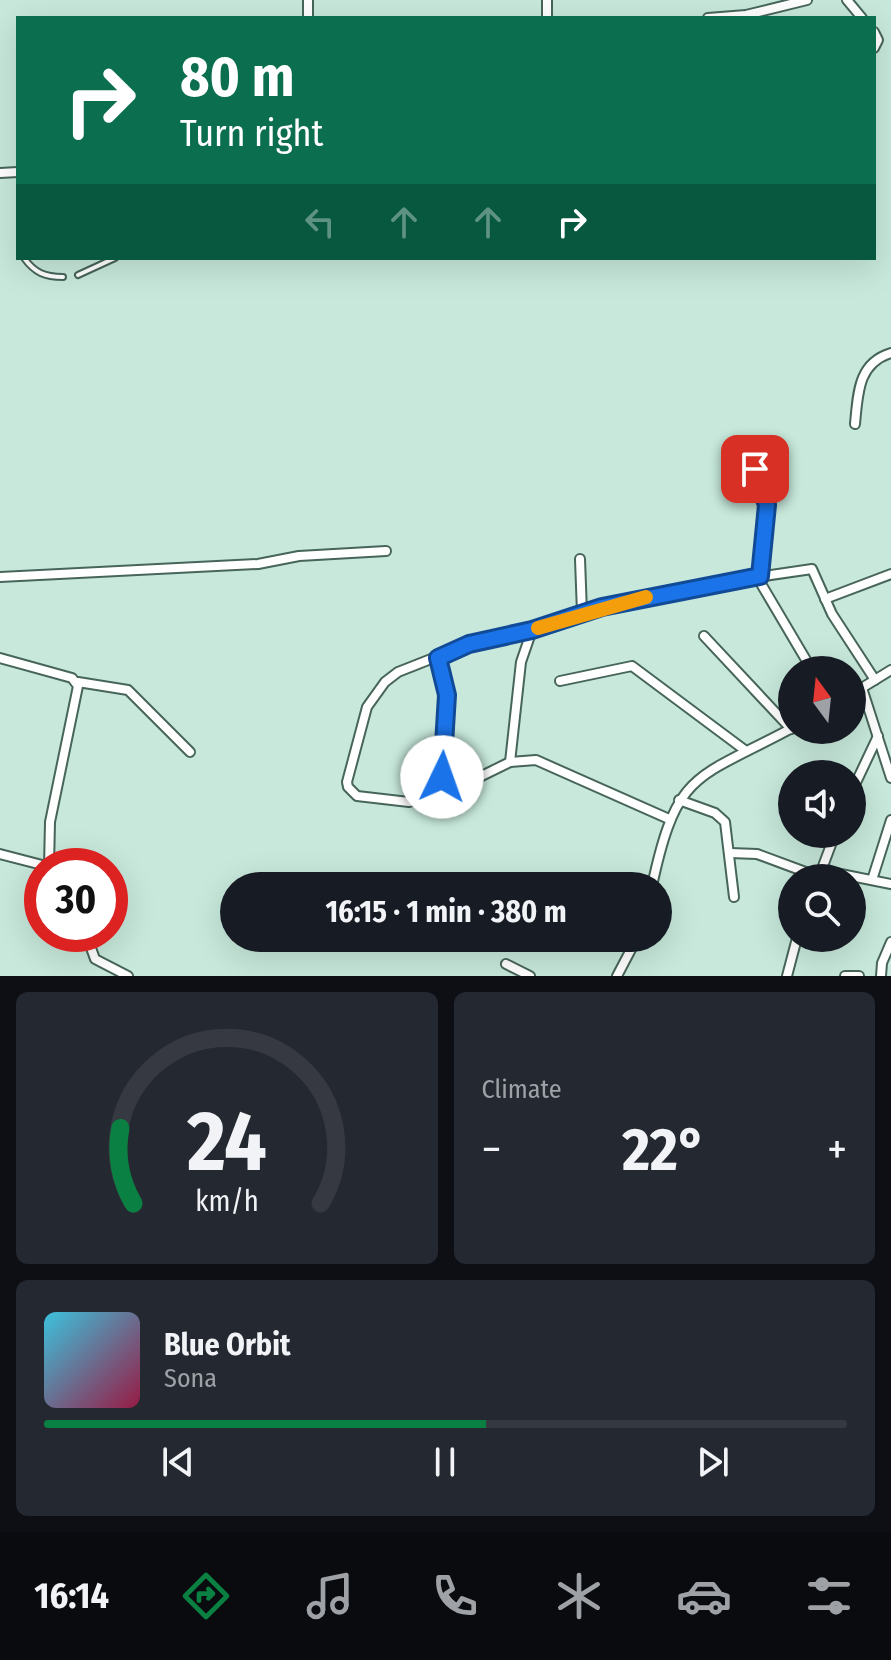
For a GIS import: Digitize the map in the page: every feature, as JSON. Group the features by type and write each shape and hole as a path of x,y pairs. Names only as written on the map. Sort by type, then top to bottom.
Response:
{"street":[{"path":"733,16 807,0"},
{"path":"847,0 860,16"},
{"path":"855,424 865,367 877,357 891,353"},
{"path":"755,469 767,505 759,577 804,656"},
{"path":"0,577 258,564 299,556 386,551"},
{"path":"580,559 582,613"},
{"path":"669,819 536,760 510,762 442,794 401,804 357,796 351,792 347,782 361,722 385,682 398,672 469,644 696,586 812,569 825,599 875,680"},
{"path":"825,599 891,574"},
{"path":"510,762 521,662 532,630"},
{"path":"704,636 778,714"},
{"path":"0,658 78,682 128,690 190,752"},
{"path":"438,658 447,695 442,794"},
{"path":"560,681 632,666 746,751"},
{"path":"866,686 891,670"},
{"path":"48,848 50,822 78,682"},
{"path":"866,700 891,778"},
{"path":"866,761 878,735"},
{"path":"656,872 669,819 698,776 778,736"},
{"path":"679,800 720,817 727,827 734,897"},
{"path":"872,880 891,820"},
{"path":"730,853 757,854 787,864"},
{"path":"0,854 24,860"},
{"path":"866,879 891,884"},
{"path":"884,975 891,942"},
{"path":"92,952 95,959 128,976"},
{"path":"617,976 630,952"},
{"path":"787,976 793,952"},
{"path":"506,964 530,976"},
{"path":"845,976 859,976"}],"lane":[{"path":"26,260 33,270 46,277 63,277"},
{"path":"78,275 111,260"}],"slow traffic":[{"path":"538,628 577,614 646,597"}],"route":[{"path":"442,777 447,695 446,680 438,658 469,644 532,630 602,607 696,586 760,576 767,505 764,487 755,469"}]}
